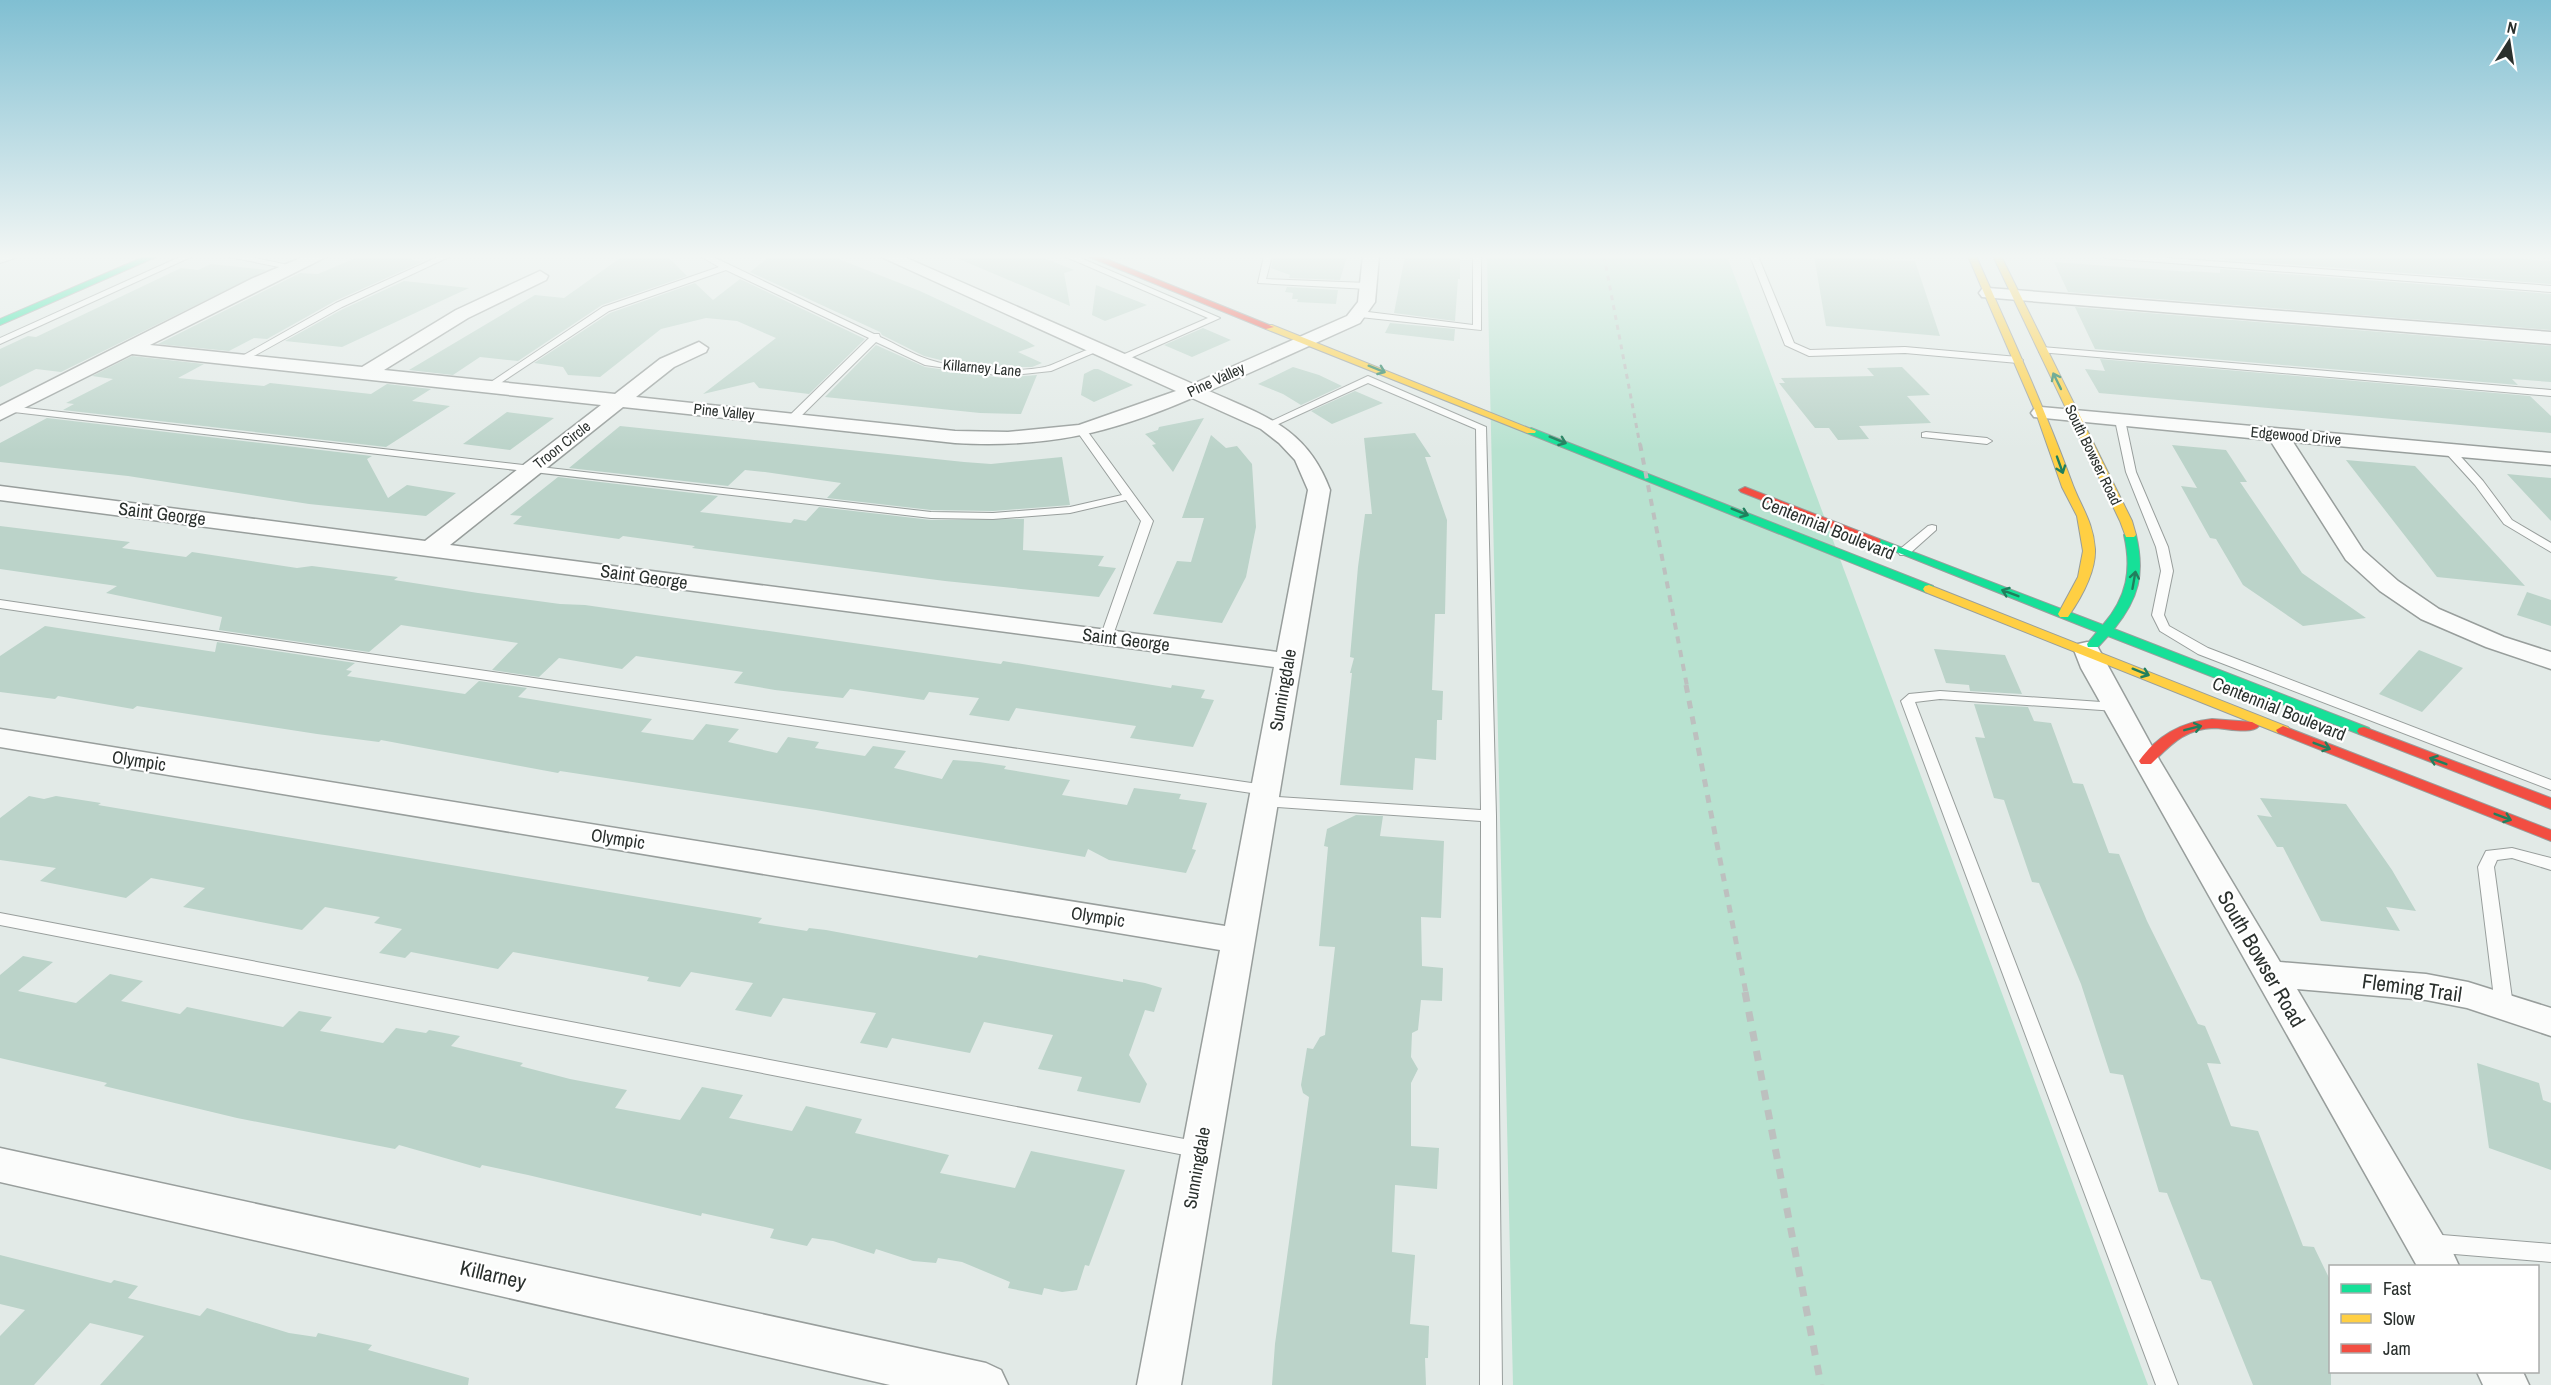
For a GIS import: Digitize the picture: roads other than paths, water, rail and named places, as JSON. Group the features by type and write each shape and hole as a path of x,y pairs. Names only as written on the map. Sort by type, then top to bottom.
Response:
{"main road":[{"name":"Centennial Boulevard","path":"1279,321 2097,640 2551,804"},
{"name":"South Bowser Road","path":"2000,321 2042,413 2068,487 2083,516 2089,551 2084,577 2064,614 2097,640 2114,624 2132,589 2137,562 2126,521 2028,321"},
{"path":"1330,329 1351,337"},
{"name":"Centennial Boulevard","path":"1730,484 2064,614 2097,640 2277,729 2551,836"},
{"path":"2146,761 2175,733 2198,726 2226,724 2277,729"}],"street":[{"path":"5,411 183,321"},
{"path":"366,373 451,321"},
{"name":"Sunningdale","path":"1038,321 1268,425 1284,435 1310,464 1319,490 1159,1385"},
{"name":"Pine Valley","path":"127,348 981,439 1035,437 1082,430 1194,391 1306,330 1330,329 1347,321"},
{"path":"2335,321 2551,338"},
{"name":"Troon Circle","path":"430,549 667,363 699,348"},
{"name":"Edgewood Drive","path":"2042,413 2551,459"},
{"path":"2277,434 2354,555 2389,586 2430,614 2495,642 2551,661"},
{"name":"Saint George","path":"0,494 1289,661"},
{"name":"South Bowser Road","path":"2097,640 2116,707 2432,1254"},
{"name":"Olympic","path":"0,738 1237,940"},
{"name":"Fleming Trail","path":"2269,974 2426,987 2504,1005 2551,1022"},
{"name":"Killarney","path":"0,1165 986,1385"}],"lane":[{"path":"0,341 45,321"},
{"path":"240,360 311,321"},
{"path":"490,386 588,321"},
{"name":"Killarney Lane","path":"843,321 928,363 1004,373 1031,372 1112,353 1208,321"},
{"path":"1416,321 1478,328 1478,321"},
{"path":"1780,321 1790,345 1809,353 1905,350 2018,360"},
{"path":"791,420 876,336"},
{"path":"2042,350 2551,393"},
{"path":"1268,425 1368,379 1481,427 1489,816 1491,1385"},
{"path":"5,411 931,515 993,516 1070,510 1127,497"},
{"path":"2120,420 2131,472 2162,547 2167,571 2158,615 2164,628 2203,651 2551,785"},
{"path":"1082,430 1127,497 1147,520 1106,638"},
{"path":"1926,435 1987,441"},
{"path":"2449,450 2479,483 2508,522 2551,548"},
{"path":"1904,552 1932,528"},
{"path":"0,604 1265,795 1489,816"},
{"path":"2116,707 1940,695 1914,697 1908,701 2167,1385"},
{"path":"2504,1005 2486,867 2492,855 2512,853 2551,864"},
{"path":"0,919 1200,1150"},
{"path":"2432,1254 2551,1252"}],"railway":[{"path":"1616,321 1640,445"},
{"path":"1640,444 1687,686"},
{"path":"1686,685 1746,993"},
{"path":"1745,992 1821,1385"}]}
